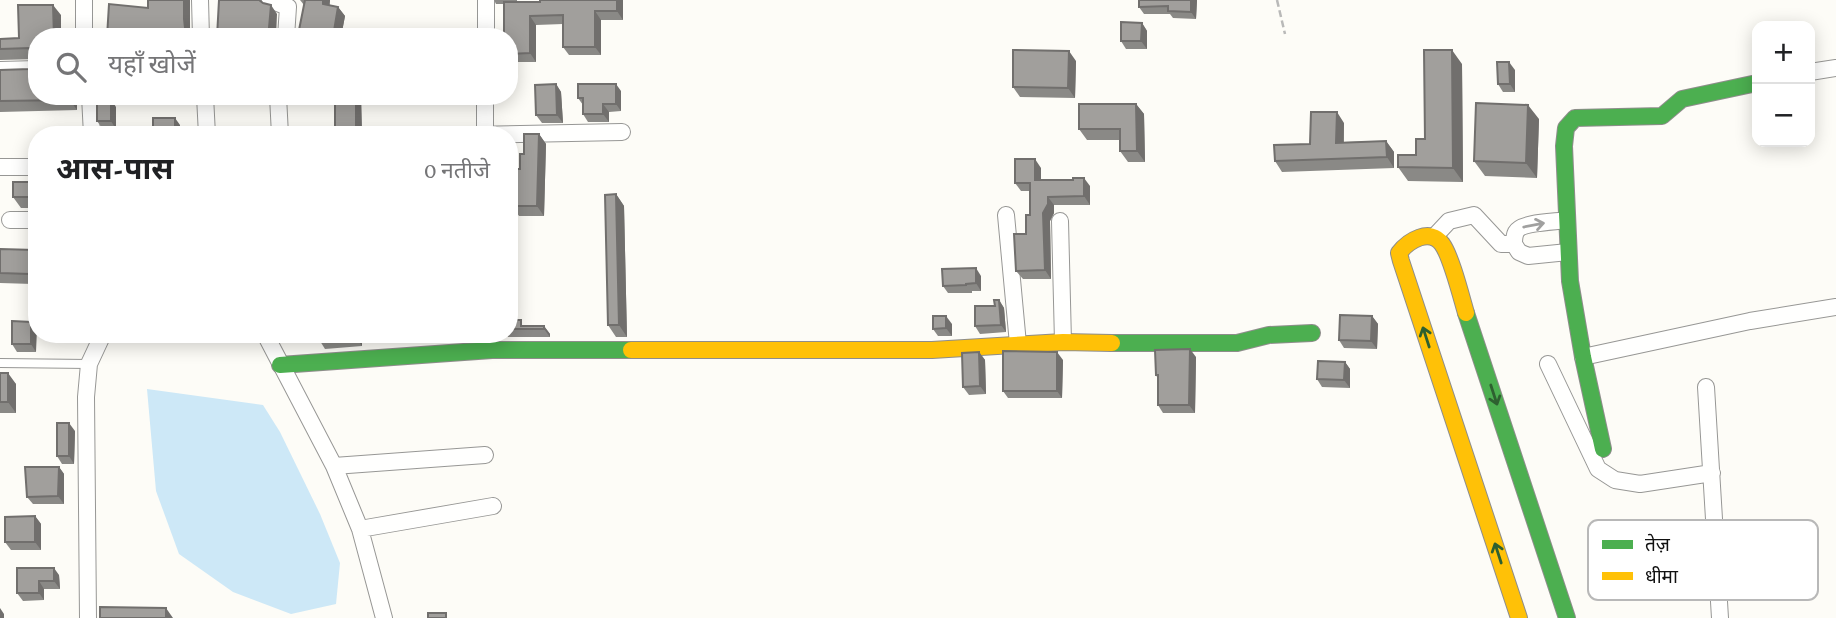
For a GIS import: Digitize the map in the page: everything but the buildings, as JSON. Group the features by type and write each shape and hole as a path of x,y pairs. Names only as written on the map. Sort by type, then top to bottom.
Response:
{"street":[{"path":"83,0 84,28"},
{"path":"200,0 201,28"},
{"path":"270,0 288,8 287,28"},
{"path":"486,0 486,28"},
{"path":"1815,71 1836,68"},
{"path":"0,70 28,69"},
{"path":"1603,449 1570,281 1563,146 1566,128 1575,118 1662,116 1682,99 1752,84"},
{"path":"90,105 92,126"},
{"path":"205,105 207,126"},
{"path":"278,105 280,126"},
{"path":"485,105 485,126"},
{"path":"518,134 622,132"},
{"path":"0,167 28,167"},
{"path":"1006,215 1018,344"},
{"path":"1434,237 1449,221 1474,215 1501,244 1514,244"},
{"path":"9,220 28,220"},
{"path":"1567,220 1520,228 1516,232 1514,244 1519,252 1528,256 1568,252"},
{"path":"1060,221 1063,342"},
{"path":"1519,618 1401,261 1399,253 1404,244 1419,237 1434,237 1442,243 1448,257 1567,618"},
{"path":"1583,357 1750,321 1836,307"},
{"path":"280,365 492,350 932,350 1063,342 1214,344 1269,335 1312,333"},
{"path":"88,618 86,397 89,364 98,343"},
{"path":"269,343 334,466 360,529 384,618"},
{"path":"1548,364 1598,469 1615,480 1640,484 1712,473"},
{"path":"1706,387 1715,520"},
{"path":"334,466 485,455"},
{"path":"360,529 493,506"},
{"path":"1719,600 1720,618"}],"lane":[{"path":"0,363 89,364"}],"path":[{"path":"1277,0 1285,34"}],"water":[{"path":"147,389 263,405 280,432 320,514 340,563 336,604 291,614 233,592 179,554 156,491"}],"traffic: fast":[{"path":"1603,449 1570,281 1564,146 1566,128 1575,118 1662,116 1682,99 1752,84"},
{"path":"1466,313 1567,618"},
{"path":"1112,343 1237,343 1269,335 1312,333"},
{"path":"280,365 492,350 631,350"}],"traffic: slow":[{"path":"1466,313 1442,244 1437,239 1425,236 1413,240 1403,248 1399,253 1401,261 1519,618"},
{"path":"631,350 932,350 1063,342 1112,343"}]}
